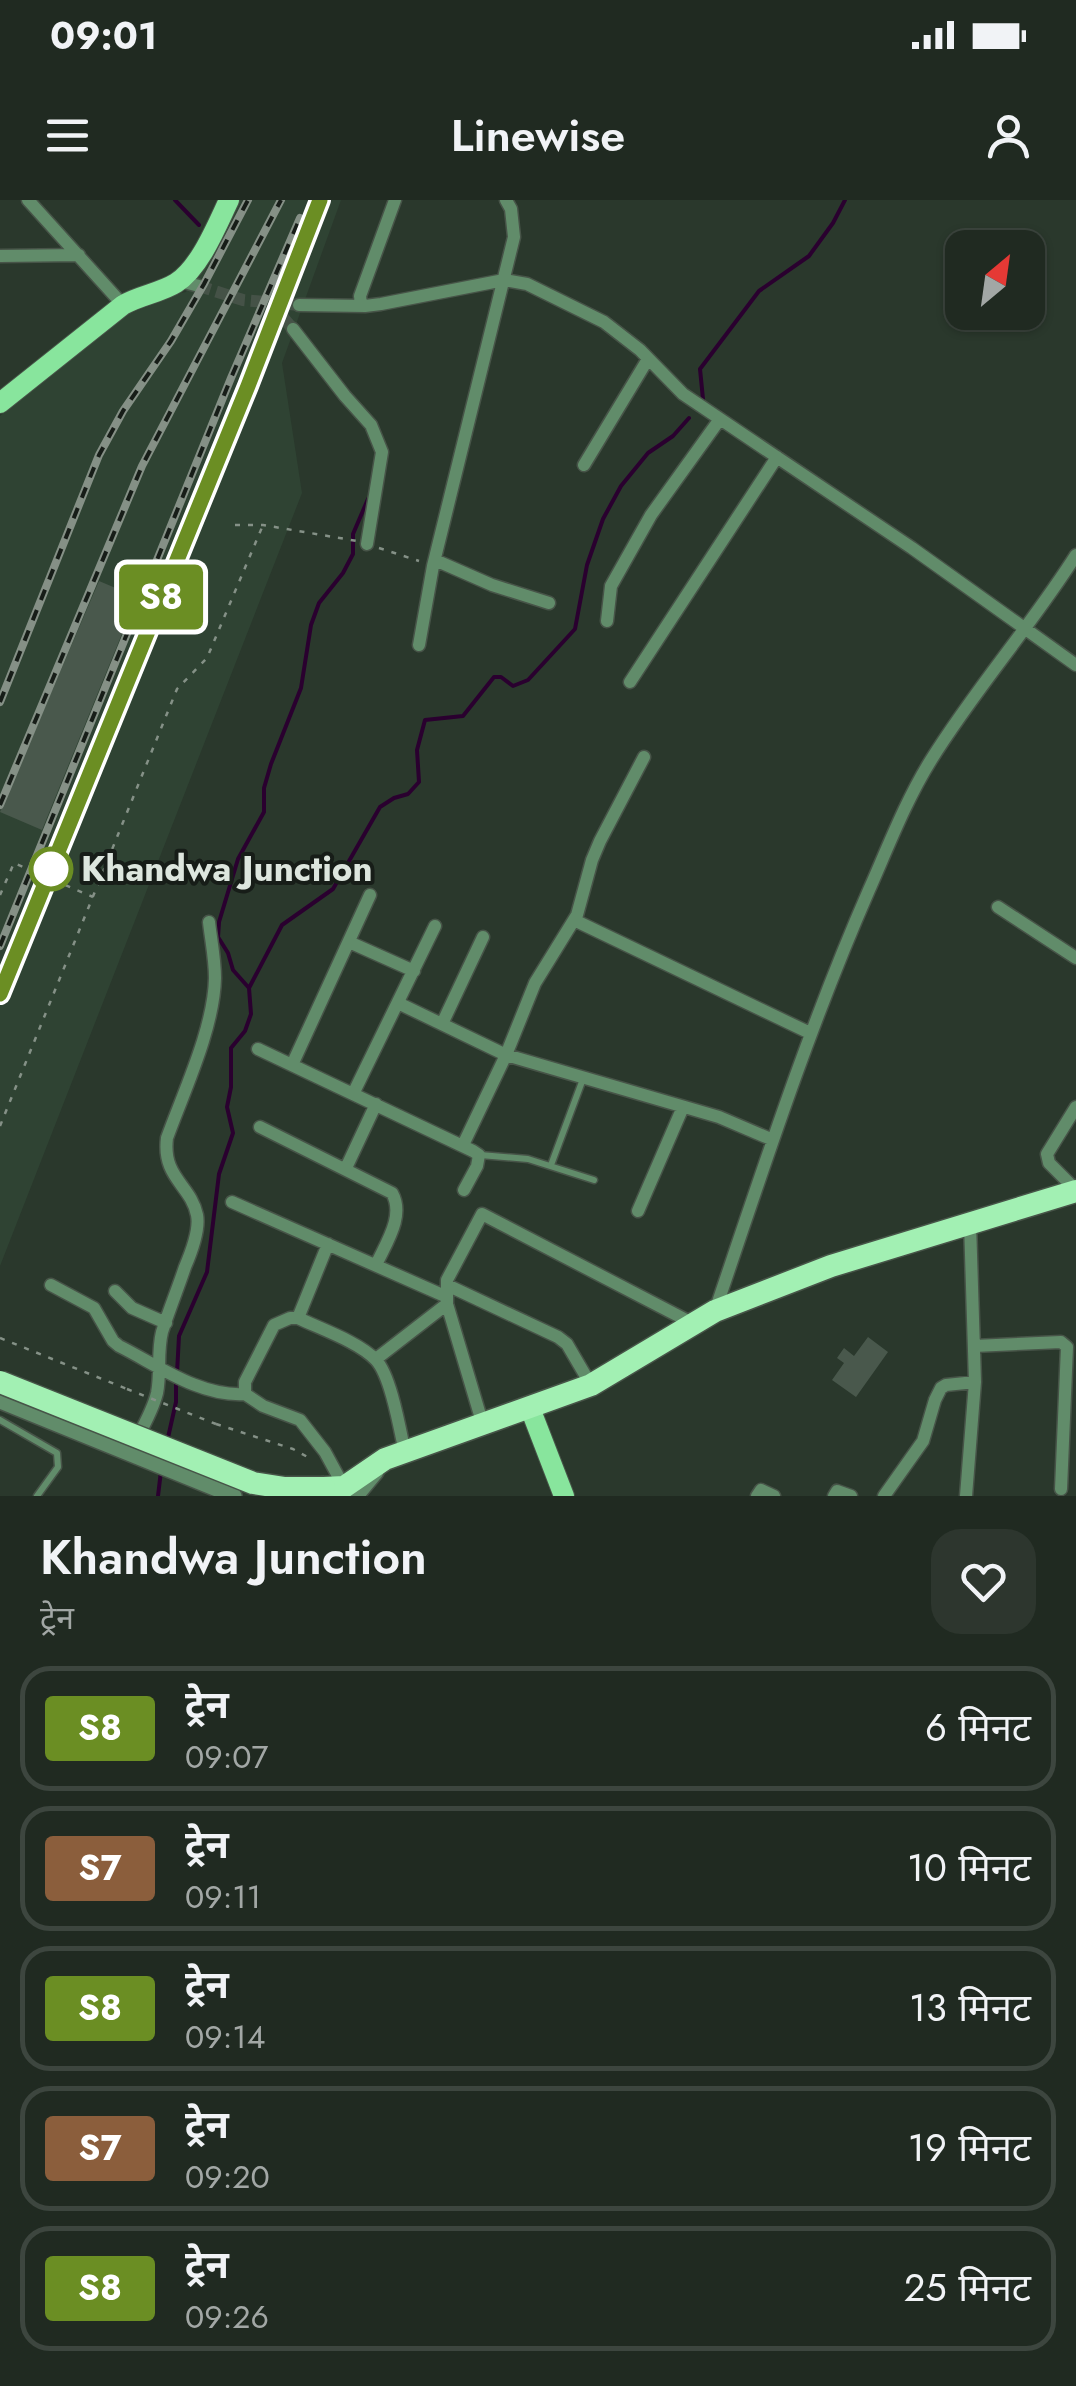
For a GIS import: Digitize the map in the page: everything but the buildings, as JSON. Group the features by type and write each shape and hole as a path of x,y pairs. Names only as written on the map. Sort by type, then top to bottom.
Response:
{"highway":[{"path":"0,1382 254,1482 285,1488 342,1490 395,1456 591,1384 715,1311 831,1266 1076,1190"}],"main road":[{"path":"3,395 123,305 140,295 189,284 192,268 230,200"},
{"path":"530,1408 564,1496"}],"street":[{"path":"28,200 123,305"},
{"path":"366,306 360,304 360,296 394,200"},
{"path":"418,645 434,563 514,237 506,200"},
{"path":"0,256 79,255"},
{"path":"299,305 366,306 504,280 527,284 604,322 648,358 683,394 912,548 1076,665"},
{"path":"292,328 371,425 382,452 367,544"},
{"path":"584,465 648,358"},
{"path":"608,622 611,586 651,515 720,419"},
{"path":"630,682 777,457"},
{"path":"715,1311 810,1033 900,819 930,761 1076,556"},
{"path":"434,563 549,603"},
{"path":"462,1145 506,1055 535,983 581,906 600,841 644,758"},
{"path":"292,1065 370,896"},
{"path":"998,907 1076,958"},
{"path":"574,920 810,1033"},
{"path":"130,1454 158,1390 159,1347 198,1224 194,1208 165,1152 206,1029 215,976 210,922"},
{"path":"353,1094 435,926"},
{"path":"442,1024 483,937"},
{"path":"349,942 414,970"},
{"path":"398,1003 506,1055 718,1117 773,1140"},
{"path":"258,1049 478,1155 477,1166 464,1190"},
{"path":"346,1168 376,1104"},
{"path":"1076,1107 1047,1154 1050,1163 1076,1190"},
{"path":"638,1211 683,1108"},
{"path":"260,1126 392,1193 398,1204 396,1220 376,1265"},
{"path":"232,1202 447,1296 558,1337 567,1344 591,1384"},
{"path":"483,1425 446,1280 482,1214 692,1323"},
{"path":"966,1496 975,1382 970,1223"},
{"path":"298,1318 328,1244"},
{"path":"50,1285 94,1308 113,1341 181,1379 226,1395 244,1394 300,1420 326,1452 342,1490"},
{"path":"115,1291 132,1308 166,1323"},
{"path":"376,1359 447,1296"},
{"path":"244,1394 245,1382 274,1325 298,1318 376,1359 384,1371 395,1456"},
{"path":"974,1346 1061,1342 1067,1347 1061,1489"},
{"path":"884,1496 923,1442 942,1388 975,1382"},
{"path":"0,1400 234,1496"},
{"path":"757,1496 762,1490 774,1496"},
{"path":"834,1496 837,1491 851,1496"}],"lane":[{"path":"551,1166 583,1078"},
{"path":"478,1155 508,1156 594,1180"},
{"path":"0,1420 57,1453 58,1467 37,1496"}],"path":[{"path":"235,525 338,536 434,563"},
{"path":"0,1126 178,689 206,658 263,525"},
{"path":"0,895 14,863 93,896"},
{"path":"0,1338 216,1424 292,1448 316,1462"}],"shaded area":[{"name":"Khandwa Junction","path":"237,200 341,200 282,363 302,493 0,1266 0,416 143,300 186,292"}],"waterway":[{"path":"175,200 199,225"},
{"path":"703,399 700,369 759,291 809,256 845,200"},
{"path":"177,1373 179,1336 207,1272 219,1174 233,1133 227,1107 231,1048 245,1031 251,1014 249,988 282,925 333,889 380,807 408,794 419,782 417,750 425,720 463,716 494,677 513,686 528,680 575,629 587,565 603,519 621,486 648,453 673,436 689,418"},
{"path":"249,988 233,970 218,937 219,922 238,859 264,812 264,788 301,688 311,625 319,603 353,554 353,534 368,499"},
{"path":"167,1442 176,1383"},
{"path":"158,1496 161,1471"}],"tunnel":[{"path":"199,286 243,300 299,305"},
{"path":"271,304 293,329"}],"railway":[{"path":"0,702 99,455 123,411 171,341 248,200"},
{"path":"0,805 142,466 281,200"},
{"path":"0,994 320,200"},
{"path":"0,946 300,218"}],"train":[{"name":"S8","path":"0,994 320,200"}],"place":[{"name":"Khandwa Junction","path":"51,869"}]}
